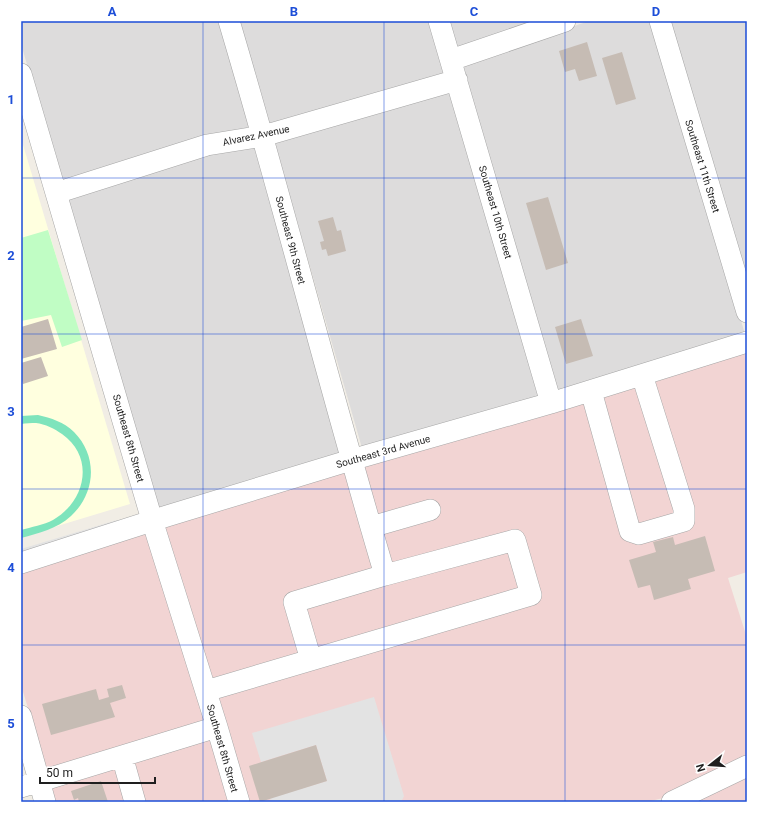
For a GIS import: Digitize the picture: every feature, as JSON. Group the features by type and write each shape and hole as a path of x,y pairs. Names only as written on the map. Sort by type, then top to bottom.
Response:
{"street":[{"name":"Southeast 9th Street","path":"228,21 263,136 351,460 385,575"},
{"name":"Southeast 10th Street","path":"439,21 551,403"},
{"path":"451,60 565,21"},
{"name":"Southeast 11th Street","path":"660,21 747,312"},
{"name":"Southeast 8th Street","path":"21,74 152,520 239,802"},
{"name":"Alvarez Avenue","path":"56,193 207,145 263,136 457,80"},
{"name":"Southeast 3rd Avenue","path":"21,563 152,520 351,460 551,403 747,342"},
{"path":"591,391 630,531 639,534 684,521 684,509 642,375"},
{"path":"371,528 430,510"},
{"path":"206,691 311,660 531,595 515,540 385,575 294,602 311,660"},
{"path":"21,716 31,784 45,802"},
{"path":"31,784 217,727"},
{"path":"122,756 135,802"},
{"path":"672,802 747,766"}],"shaded area":[{"path":"21,21 219,21 252,130 62,183 21,44"},
{"path":"238,21 430,21 446,75 269,126"},
{"path":"449,21 541,21 457,49"},
{"path":"589,21 650,21 745,334 557,393 462,64"},
{"path":"669,21 747,21 747,281"},
{"path":"451,90 540,398 362,448 274,141"},
{"path":"21,138 130,504 21,537"},
{"path":"256,145 345,453 158,510 66,198 209,153"},
{"path":"747,350 747,572 728,578 747,638 747,757 663,798 647,802 248,802 163,525"},
{"path":"117,520 119,525 21,554 21,549"},
{"path":"146,530 206,722 47,771 21,685 21,571"},
{"path":"374,697 404,796 401,802 271,802 270,798 327,781 316,745 261,762 252,733"},
{"path":"211,737 230,802 54,802 51,786"},
{"path":"747,774 747,802 689,802"}],"green space":[{"path":"48,230 82,340 62,347 51,315 21,321 21,238"},
{"path":"38,415 57,421 74,432 82,442 87,452 91,474 85,497 71,516 54,527 21,538 21,530 42,525 53,520 64,512 73,502 79,491 82,478 82,466 79,454 62,434 50,427 36,423 21,424 21,416"}],"building":[{"path":"587,42 597,76 579,81 575,69 565,72 559,51"},
{"path":"622,52 636,99 616,105 602,58"},
{"path":"548,197 568,263 546,270 526,203"},
{"path":"333,217 337,231 341,230 346,251 328,256 326,249 322,250 320,242 324,241 318,221"},
{"path":"48,319 57,349 21,359 21,327"},
{"path":"581,319 593,356 566,364 555,327"},
{"path":"41,357 48,376 23,384 21,377 21,363"},
{"path":"705,536 715,571 688,579 691,589 654,600 650,585 638,588 629,560 656,552 653,542 673,537 675,545"},
{"path":"122,685 126,698 110,703 115,717 51,735 42,704 96,689 99,700 109,697 107,689"},
{"path":"316,745 327,781 260,802 249,766"},
{"path":"101,781 108,802 79,802 78,798 74,800 71,791"}]}
